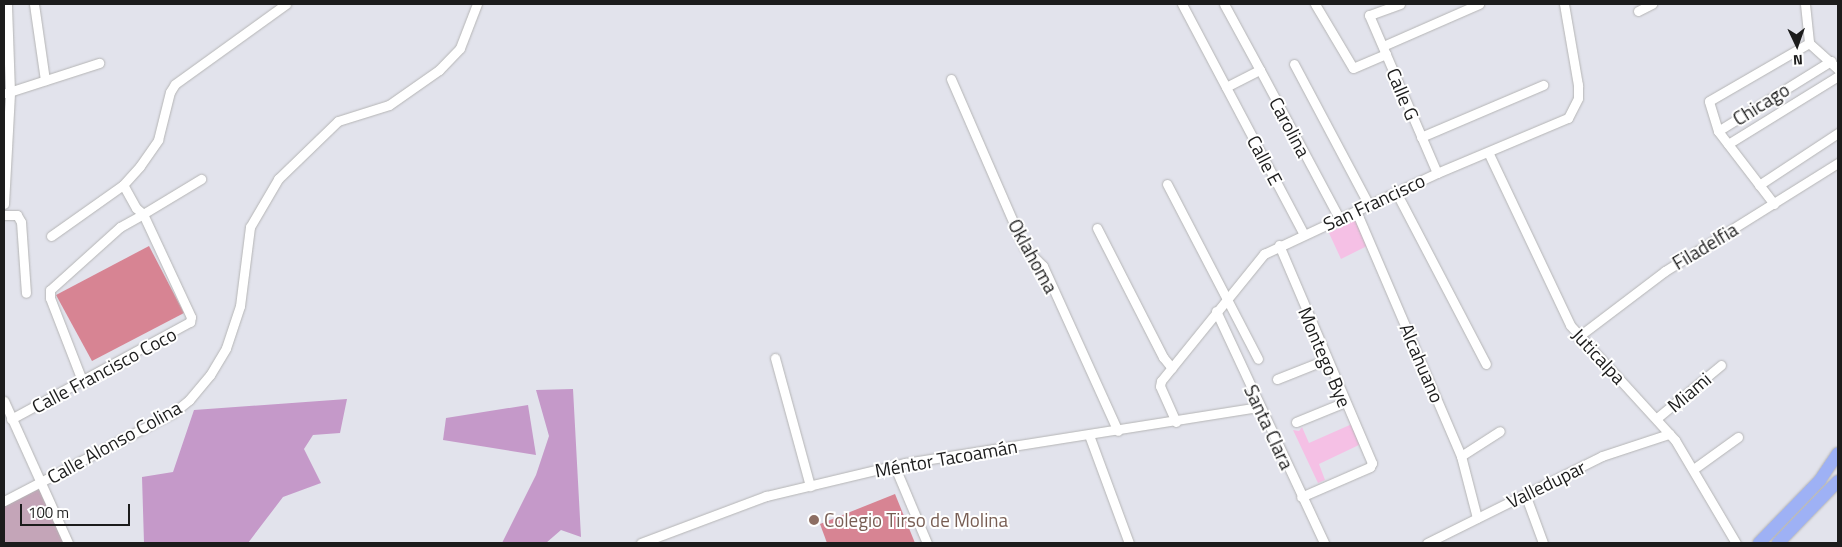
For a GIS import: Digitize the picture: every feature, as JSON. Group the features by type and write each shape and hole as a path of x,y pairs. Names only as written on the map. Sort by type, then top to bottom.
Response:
{"main road":[{"path":"1759,543 1820,480 1838,453"},
{"path":"1778,543 1838,481"}],"street":[{"path":"4,204 7,4"},
{"path":"34,4 45,80"},
{"path":"51,236 123,185 158,140 170,92 175,84 286,4"},
{"name":"Calle Alonso Colina","path":"4,501 173,413 189,400 210,375 226,348 240,306 250,227 278,179 338,121 389,105 439,70 460,48 477,4"},
{"name":"Calle E","path":"1182,4 1304,234"},
{"name":"Carolina","path":"1224,4 1339,218"},
{"path":"1315,4 1353,68 1384,50 1479,4"},
{"name":"Calle G","path":"1400,4 1369,15 1437,173"},
{"name":"San Francisco","path":"1176,422 1160,386 1216,310 1264,254 1279,245 1437,173 1568,118 1574,110 1578,85 1564,4"},
{"path":"1638,11 1652,4"},
{"path":"1805,4 1809,44 1838,69"},
{"path":"1774,204 1718,130 1709,101 1809,44"},
{"name":"Chicago","path":"1718,130 1831,61"},
{"path":"7,93 99,63"},
{"path":"1294,64 1369,205"},
{"path":"1226,87 1260,70"},
{"path":"1728,144 1838,76"},
{"name":"Oklahoma","path":"951,79 1024,247 1042,266 1118,431"},
{"path":"1422,137 1543,85"},
{"path":"1759,185 1838,133"},
{"name":"Juticalpa","path":"1488,152 1578,337 1657,418 1694,468 1736,543"},
{"name":"Filadelfia","path":"1578,337 1665,271 1838,163"},
{"path":"83,382 50,298 50,290 120,227 201,178"},
{"path":"1167,184 1228,296 1258,358"},
{"path":"123,185 136,208 143,214"},
{"path":"1396,192 1486,364"},
{"name":"Alcahuano","path":"1356,211 1461,456 1477,518"},
{"name":"Calle Francisco Coco","path":"11,419 83,382 190,322 143,214"},
{"path":"4,215 17,215 21,222 26,293"},
{"path":"1098,228 1163,357 1172,368"},
{"name":"Montego Bye","path":"1279,245 1325,360 1372,463 1370,467 1301,496"},
{"name":"Santa Clara","path":"1216,310 1324,543"},
{"path":"775,358 810,486"},
{"path":"1277,379 1325,360"},
{"name":"Miami","path":"1657,418 1721,365"},
{"path":"4,401 68,543"},
{"path":"1296,422 1345,402"},
{"name":"Méntor Tacoamán","path":"641,543 766,496 894,465 1176,422 1260,407"},
{"path":"1461,456 1500,431"},
{"name":"Valledupar","path":"1427,543 1602,456 1669,434"},
{"path":"1089,435 1129,543"},
{"path":"1694,468 1738,437"},
{"path":"894,465 927,543"},
{"path":"1525,494 1544,543"}],"shaded area":[{"path":"1356,219 1369,245 1341,259 1329,233"},
{"path":"149,246 184,313 92,361 56,295"},
{"path":"573,389 581,537 561,530 546,543 502,543 536,475 549,436 536,390"},
{"path":"347,399 340,433 313,435 304,449 321,483 283,497 248,543 144,543 142,477 173,472 194,410"},
{"path":"528,405 536,455 443,440 446,418"},
{"path":"1352,424 1361,444 1319,464 1325,480 1318,483 1293,430 1299,431 1302,427 1309,443"},
{"path":"39,489 65,543 4,543 4,506"},
{"path":"895,494 915,543 827,543 820,524"}],"place":[{"name":"Colegio Tirso de Molina","path":"814,520"}]}
